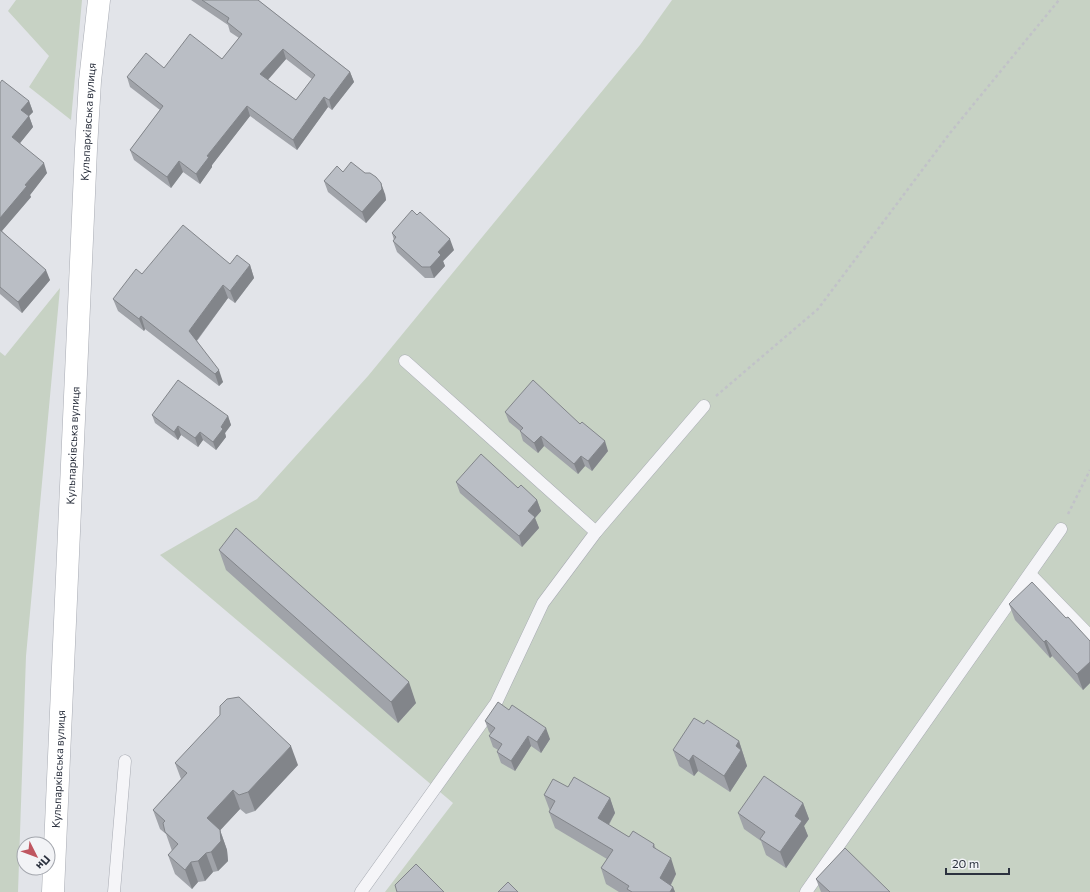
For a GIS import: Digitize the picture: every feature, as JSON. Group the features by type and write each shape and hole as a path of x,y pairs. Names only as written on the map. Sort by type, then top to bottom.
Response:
{"main road":[{"name":"Кульпарківська вулиця","path":"53,892 85,164 90,81 98,0"}],"lane":[{"path":"405,361 596,532"},
{"path":"360,892 496,703 543,604 596,532 704,406"},
{"path":"806,892 1061,530"},
{"path":"1030,574 1090,636"},
{"path":"114,892 125,761"}],"path":[{"path":"704,406 818,309 950,133 1059,0"},
{"path":"1061,530 1090,470"}],"green space":[{"path":"16,0 82,0 71,120 29,87 49,56 8,11"},
{"path":"672,0 1090,0 1090,892 385,892 453,803 160,555 257,499 368,376 640,45"},
{"path":"60,288 26,656 20,836 16,836 16,876 19,876 18,892 0,892 0,352 5,356"}],"building":[{"path":"202,0 258,0 350,72 329,100 324,97 293,140 247,106 207,156 209,157 196,174 179,161 167,177 130,150 163,106 127,77 146,53 164,68 190,34 222,59 242,34 227,22 229,18","holes":["283,49 315,75 296,100 260,74"]},
{"path":"2,80 29,101 21,110 29,116 12,137 44,163 0,218 0,83"},
{"path":"351,162 365,173 370,173 376,177 381,183 382,189 362,212 324,181 337,166 343,172"},
{"path":"412,210 417,215 420,212 450,239 438,252 441,255 430,267 422,267 393,241 396,237 392,233"},
{"path":"183,225 230,264 237,255 250,265 230,291 223,285 189,331 219,370 215,374 141,316 139,319 113,299 136,269 142,274"},
{"path":"0,230 46,270 18,302 0,287"},
{"path":"178,380 228,416 221,427 223,429 213,442 200,432 195,438 178,426 174,432 152,415"},
{"path":"533,380 580,424 582,422 605,441 588,461 581,456 574,464 541,436 534,443 520,431 523,428 505,412"},
{"path":"481,454 518,488 521,485 537,500 528,511 535,517 519,536 456,482"},
{"path":"236,528 409,682 391,702 219,550"},
{"path":"1032,582 1090,641 1090,662 1077,674 1046,640 1044,642 1009,604"},
{"path":"239,697 291,746 248,792 239,795 233,790 207,818 220,830 221,841 211,852 206,853 198,861 191,862 185,870 168,855 178,844 165,832 163,823 165,821 153,810 187,773 175,763 220,715 220,706 227,699"},
{"path":"498,702 509,710 512,705 546,728 537,742 528,736 511,761 497,752 502,744 489,736 495,728 485,721"},
{"path":"694,718 704,724 707,720 739,741 736,746 741,750 724,776 693,755 689,761 673,750"},
{"path":"764,776 803,803 795,816 802,821 780,852 760,839 765,832 738,813"},
{"path":"574,777 610,798 598,818 629,837 633,831 654,844 653,847 671,858 660,878 673,887 670,892 632,892 627,889 629,886 601,868 613,850 549,812 555,801 544,795 553,779 568,787"},
{"path":"845,848 890,892 830,892 816,879"},
{"path":"416,864 444,892 397,892 395,885"},
{"path":"508,882 518,892 498,892"}]}
